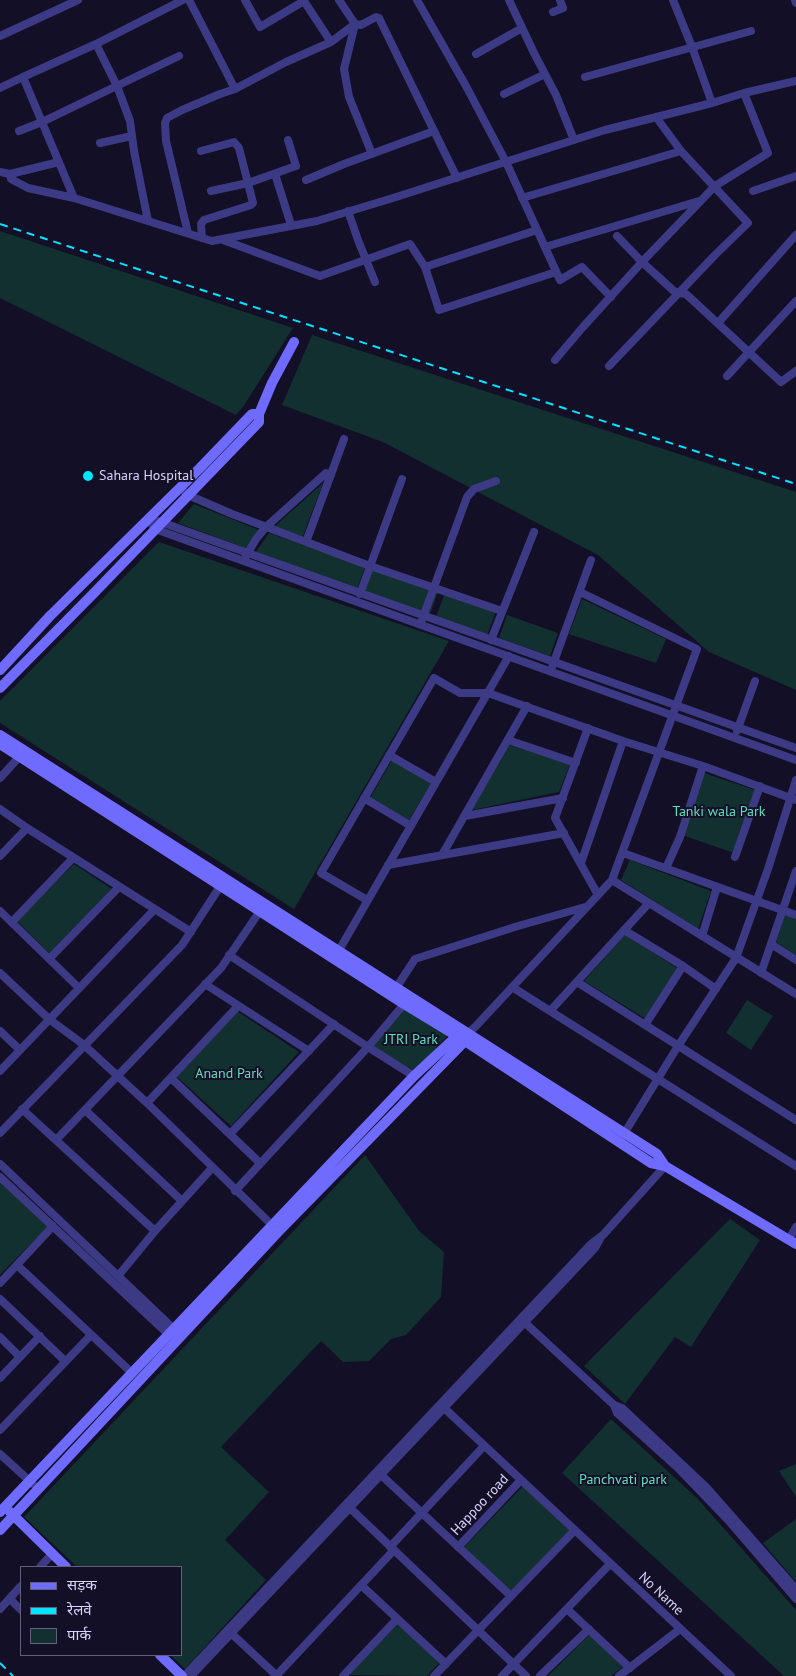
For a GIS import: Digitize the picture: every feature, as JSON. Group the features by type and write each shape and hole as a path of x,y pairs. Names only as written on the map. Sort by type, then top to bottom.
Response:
{"street":[{"path":"0,36 78,0"},
{"path":"0,88 96,44 183,0"},
{"path":"189,0 235,90"},
{"path":"245,0 260,27 304,1 331,42"},
{"path":"339,0 355,24 344,69 349,97 372,154"},
{"path":"417,0 466,86 506,162 560,280 582,268 611,297"},
{"path":"509,0 556,95 574,140"},
{"path":"554,12 563,8 560,0"},
{"path":"673,0 712,103"},
{"path":"188,233 166,142 165,123 167,118 220,94 235,90 286,62 331,42 355,24 361,24 376,17 379,18 457,178"},
{"path":"476,54 522,28"},
{"path":"585,77 751,31"},
{"path":"96,44 117,86 130,121 148,221"},
{"path":"18,131 42,122 179,56"},
{"path":"504,94 545,74"},
{"path":"24,77 74,198"},
{"path":"10,174 11,179 28,188 74,198 212,241 317,221 605,130 796,81"},
{"path":"555,360 642,262 714,186 768,153 744,93"},
{"path":"609,366 748,223 681,150 656,117"},
{"path":"306,180 434,131"},
{"path":"100,142 132,136"},
{"path":"211,191 248,182 296,166 288,140"},
{"path":"201,151 234,142 239,148 253,203 204,220 201,224 202,238"},
{"path":"522,198 681,150"},
{"path":"0,172 10,174 59,162"},
{"path":"275,174 291,226"},
{"path":"753,191 796,176"},
{"path":"545,247 701,200"},
{"path":"348,212 375,282"},
{"path":"424,266 537,230"},
{"path":"718,323 796,235"},
{"path":"617,236 675,292 686,294 781,382 796,371"},
{"path":"221,239 320,276 410,244 424,266 439,310 556,272"},
{"path":"726,376 796,301"},
{"path":"0,688 158,526 184,492 252,414 259,414 272,383 294,342"},
{"path":"306,542 344,439"},
{"path":"244,561 266,527 326,473 331,474"},
{"path":"360,594 402,479"},
{"path":"422,620 467,497 474,489 496,480"},
{"path":"0,670 50,616 148,519 184,492"},
{"path":"184,492 266,527 370,566 502,611"},
{"path":"148,519 158,526 244,561 422,620 491,640 796,748"},
{"path":"158,526 248,553 360,594 509,656 796,760"},
{"path":"491,640 534,532"},
{"path":"551,671 591,560"},
{"path":"65,1566 13,1516 3,1509 132,1373 174,1333 512,987 612,880 697,649 580,592"},
{"path":"338,952 509,656"},
{"path":"368,900 321,872 434,678 460,692 488,692 623,741 660,751 794,799"},
{"path":"735,738 755,681"},
{"path":"442,855 527,706"},
{"path":"588,728 556,818 598,895"},
{"path":"0,735 396,988 463,1037"},
{"path":"508,740 576,763"},
{"path":"581,863 623,741"},
{"path":"0,744 404,1004 463,1037 622,1138 657,1154 665,1166 792,1241 796,1227"},
{"path":"389,755 436,782"},
{"path":"0,778 20,756"},
{"path":"666,868 680,837 703,766"},
{"path":"622,1138 657,1079 736,958 794,799 796,780"},
{"path":"735,857 760,786"},
{"path":"364,798 411,826"},
{"path":"464,816 563,798"},
{"path":"0,809 72,858 191,932"},
{"path":"0,856 27,828"},
{"path":"388,865 564,833"},
{"path":"623,853 796,914"},
{"path":"12,922 72,858"},
{"path":"761,973 794,882 796,871"},
{"path":"612,880 796,994"},
{"path":"0,1133 182,945 221,885"},
{"path":"702,936 717,886"},
{"path":"49,959 119,887"},
{"path":"550,1011 649,903"},
{"path":"396,988 415,960 518,926 587,906"},
{"path":"0,1071 154,910"},
{"path":"0,911 79,988"},
{"path":"56,1139 221,968 260,911"},
{"path":"624,930 682,966 716,990"},
{"path":"771,944 796,960"},
{"path":"230,955 414,1076"},
{"path":"645,1025 682,966"},
{"path":"0,973 49,1019 84,1045 147,1103 275,1228"},
{"path":"577,982 796,1120"},
{"path":"205,984 309,1051"},
{"path":"512,987 796,1166"},
{"path":"235,1190 368,1047 404,1004"},
{"path":"147,1103 238,1006"},
{"path":"230,1134 334,1024"},
{"path":"0,1031 20,1050"},
{"path":"275,1228 414,1076 463,1037"},
{"path":"171,1078 260,1163"},
{"path":"22,1109 154,1231"},
{"path":"85,1110 182,1201"},
{"path":"0,1164 118,1276 174,1333"},
{"path":"186,1676 523,1320 591,1244 603,1235 665,1166"},
{"path":"118,1276 154,1231 212,1168"},
{"path":"13,1176 17,1193"},
{"path":"0,1177 174,1333"},
{"path":"0,1283 53,1226"},
{"path":"17,1265 132,1373"},
{"path":"0,1299 66,1361"},
{"path":"523,1320 614,1405 622,1408 706,1487 796,1589"},
{"path":"0,1530 39,1489 174,1333"},
{"path":"0,1430 91,1335"},
{"path":"0,1378 40,1336"},
{"path":"0,1337 20,1357"},
{"path":"614,1405 617,1413 678,1468 722,1513 796,1600"},
{"name":"No Name","path":"442,1406 680,1629 726,1675"},
{"path":"232,1634 277,1676 362,1585 422,1513 484,1446"},
{"path":"0,1454 39,1489"},
{"path":"192,1676 350,1508 379,1473"},
{"path":"379,1473 511,1596"},
{"name":"Happoo road","path":"458,1547 520,1480"},
{"path":"350,1508 526,1676"},
{"path":"434,1676 574,1531"},
{"path":"41,1566 52,1554"},
{"path":"502,1676 610,1564"},
{"path":"362,1585 446,1664"},
{"path":"0,1609 20,1587"},
{"path":"10,1599 20,1609"},
{"path":"567,1608 630,1668"},
{"path":"343,1676 397,1619"},
{"path":"540,1676 589,1629"},
{"path":"620,1676 680,1629"},
{"path":"161,1656 182,1676"}],"green space":[{"path":"0,231 293,328 236,415 0,298"},
{"path":"312,335 796,492 796,690 709,652 598,555 383,442 282,405"},
{"path":"323,483 303,536 274,527"},
{"path":"194,504 259,530 246,548 178,523"},
{"path":"269,533 365,567 357,589 256,552"},
{"path":"159,542 449,641 294,909 0,723 0,701"},
{"path":"372,569 438,592 430,614 364,591"},
{"path":"444,595 496,611 487,635 436,617"},
{"path":"582,599 666,639 656,663 569,634"},
{"path":"507,615 558,633 550,656 499,638"},
{"path":"509,745 570,764 559,792 472,810"},
{"path":"392,760 431,783 409,820 370,798"},
{"name":"Tanki wala Park","path":"704,773 755,790 734,853 682,835"},
{"path":"630,860 711,891 698,929 621,880"},
{"path":"74,864 112,889 49,953 17,921"},
{"path":"785,914 796,919 796,955 776,942"},
{"path":"625,935 677,968 646,1019 584,981"},
{"path":"747,1000 773,1016 751,1050 726,1033"},
{"name":"JTRI Park","path":"408,1005 450,1033 415,1071 372,1047"},
{"name":"Anand Park","path":"237,1011 299,1052 231,1126 176,1076"},
{"path":"365,1155 419,1231 444,1252 441,1297 406,1335 391,1339 369,1361 343,1362 321,1341 221,1447 269,1492 225,1540 266,1580 185,1669 171,1656 182,1656 182,1566 76,1566 24,1517"},
{"path":"0,1181 48,1226 0,1275"},
{"path":"730,1219 760,1240 691,1347 675,1337 625,1404 584,1366"},
{"name":"Panchvati park","path":"611,1419 697,1498 796,1610 796,1676 784,1676 562,1473"},
{"path":"796,1464 796,1497 779,1471"},
{"path":"523,1486 570,1531 511,1592 464,1547"},
{"path":"796,1519 796,1582 763,1543"},
{"path":"398,1624 439,1663 427,1676 349,1675"},
{"path":"590,1634 623,1667 611,1676 548,1676"}],"railway":[{"path":"0,224 796,484"},
{"path":"0,1663 13,1676"}],"place":[{"name":"Sahara Hospital","path":"88,476"}]}
